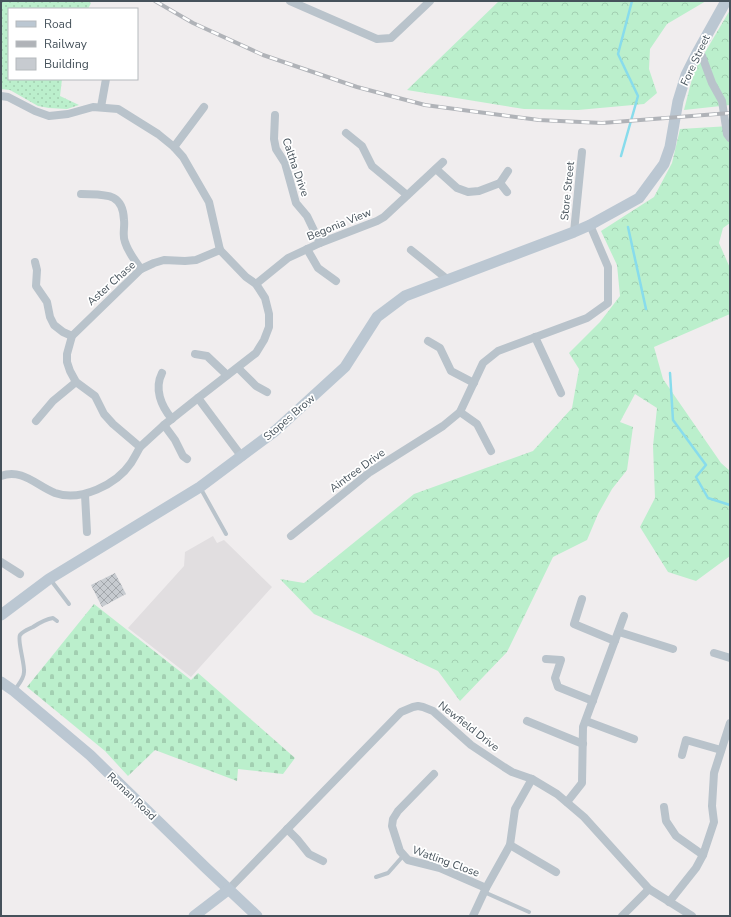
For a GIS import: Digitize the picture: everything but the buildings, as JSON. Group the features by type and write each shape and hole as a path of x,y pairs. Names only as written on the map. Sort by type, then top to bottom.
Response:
{"main road":[{"name":"Fore Street","path":"590,225 639,198 664,164 670,147 678,101 686,75 726,1"},
{"name":"Stopes Brow","path":"1,615 49,579 200,487 275,431 345,367 377,317 405,296 590,225"},
{"name":"Roman Road","path":"1,682 14,691 90,755 228,890 257,916"},
{"path":"194,916 228,890"}],"street":[{"path":"290,1 377,38 391,38 430,1"},
{"path":"697,53 702,56 712,83 722,101 726,134 730,138"},
{"path":"101,107 106,80"},
{"path":"1,96 8,97 35,111 49,116 68,114 94,107 118,109 158,134 174,147 183,157 208,202 220,250 246,277 256,284 265,298 270,314 267,334 260,347 238,368 164,425 140,447 130,464 120,475 98,490 70,496 56,493 22,476 15,474 1,476"},
{"path":"174,147 204,107"},
{"name":"Caltha Drive","path":"276,115 274,139 276,149 285,163 296,203 307,216 320,243"},
{"path":"346,133 362,146 372,166 407,195"},
{"name":"Store Street","path":"574,232 582,152"},
{"name":"Begonia View","path":"256,284 288,258 320,243 377,222 395,208 443,162"},
{"path":"436,168 457,188 468,192 479,191 500,183 508,171"},
{"path":"500,183 507,192"},
{"path":"81,194 105,194 118,202 124,212 124,241 141,269"},
{"name":"Aintree Drive","path":"291,536 370,472 443,426 460,412 483,363 498,351 586,318 608,304 608,267 590,225"},
{"path":"307,249 318,268 336,281"},
{"name":"Aster Chase","path":"72,336 141,269 164,260 196,260 220,250"},
{"path":"411,250 447,279"},
{"path":"35,262 37,270 36,286 40,294 47,302 50,317 54,325 63,332 72,336 68,346 67,362 76,382 95,396 104,414 113,424 140,447"},
{"path":"535,337 561,393"},
{"path":"428,341 440,348 451,371 474,383"},
{"path":"195,354 207,356 227,376"},
{"path":"238,368 256,386 267,392"},
{"path":"162,373 158,380 158,387 163,406 172,419"},
{"path":"36,421 53,401 76,382"},
{"path":"198,398 242,457"},
{"path":"460,412 477,424 491,451"},
{"path":"164,425 175,440 183,456 187,459"},
{"path":"85,494 87,532"},
{"path":"1,562 20,574"},
{"path":"582,599 574,624 615,641"},
{"path":"567,802 582,783 583,727 624,616"},
{"path":"619,632 673,649"},
{"path":"714,653 730,658"},
{"path":"546,659 562,660 555,678 558,687 593,701"},
{"name":"Newfield Drive","path":"228,890 401,712 413,707 423,707 433,712 471,745 484,754 512,772 543,784 567,802 584,817 649,889 692,916"},
{"path":"586,721 634,739"},
{"path":"528,722 583,744"},
{"path":"669,902 696,868 703,855 714,822 712,806 714,773 730,723"},
{"path":"682,755 686,740 721,750"},
{"name":"Watling Close","path":"434,774 398,811 393,819 392,826 400,851 408,860 440,868 485,890"},
{"path":"473,916 485,890 510,845 515,809 532,779"},
{"path":"664,807 666,821 676,836 703,855"},
{"path":"287,829 309,854 323,861"},
{"path":"510,845 556,872"},
{"path":"622,916 649,889"}],"lane":[{"path":"200,487 226,534"},
{"path":"49,579 69,604"},
{"path":"14,691 23,678 24,672 19,636 24,631 48,618 53,618 58,621"},
{"path":"376,877 388,873 403,856"},
{"path":"485,890 529,912"}],"shaded area":[{"path":"213,536 217,543 224,540 272,587 191,677 128,628 184,566 185,552"}],"green space":[{"path":"1,1 87,1 91,3 88,8 8,8 8,80 62,80 60,96 79,105 67,109 38,106 10,90 1,89"},
{"path":"499,1 706,1 667,24 650,49 649,69 657,93 644,104 578,110 524,109 407,90"},
{"path":"730,10 730,105 684,110 694,71"},
{"path":"730,126 730,223 723,228 719,243 730,268 730,314 654,347 663,379 721,463 730,471 730,556 696,581 668,572 640,527 655,498 653,446 657,408 635,394 620,422 633,427 627,470 612,489 598,514 587,540 553,557 507,652 460,701 438,671 314,614 280,579 304,583 414,494 533,451 572,408 579,369 569,353 600,322 620,296 617,265 601,231 654,197 672,163 680,129"},
{"path":"94,604 191,680 198,673 295,758 283,774 238,769 237,781 155,750 128,776 105,751 27,687"}],"waterway":[{"path":"621,156 638,96 618,54 632,1"},
{"path":"628,227 646,309"},
{"path":"670,373 673,420 706,465 696,477 708,498 730,505"}],"railway":[{"path":"155,1 193,23 263,55 357,87 425,105 539,120 602,123 730,113"}]}
